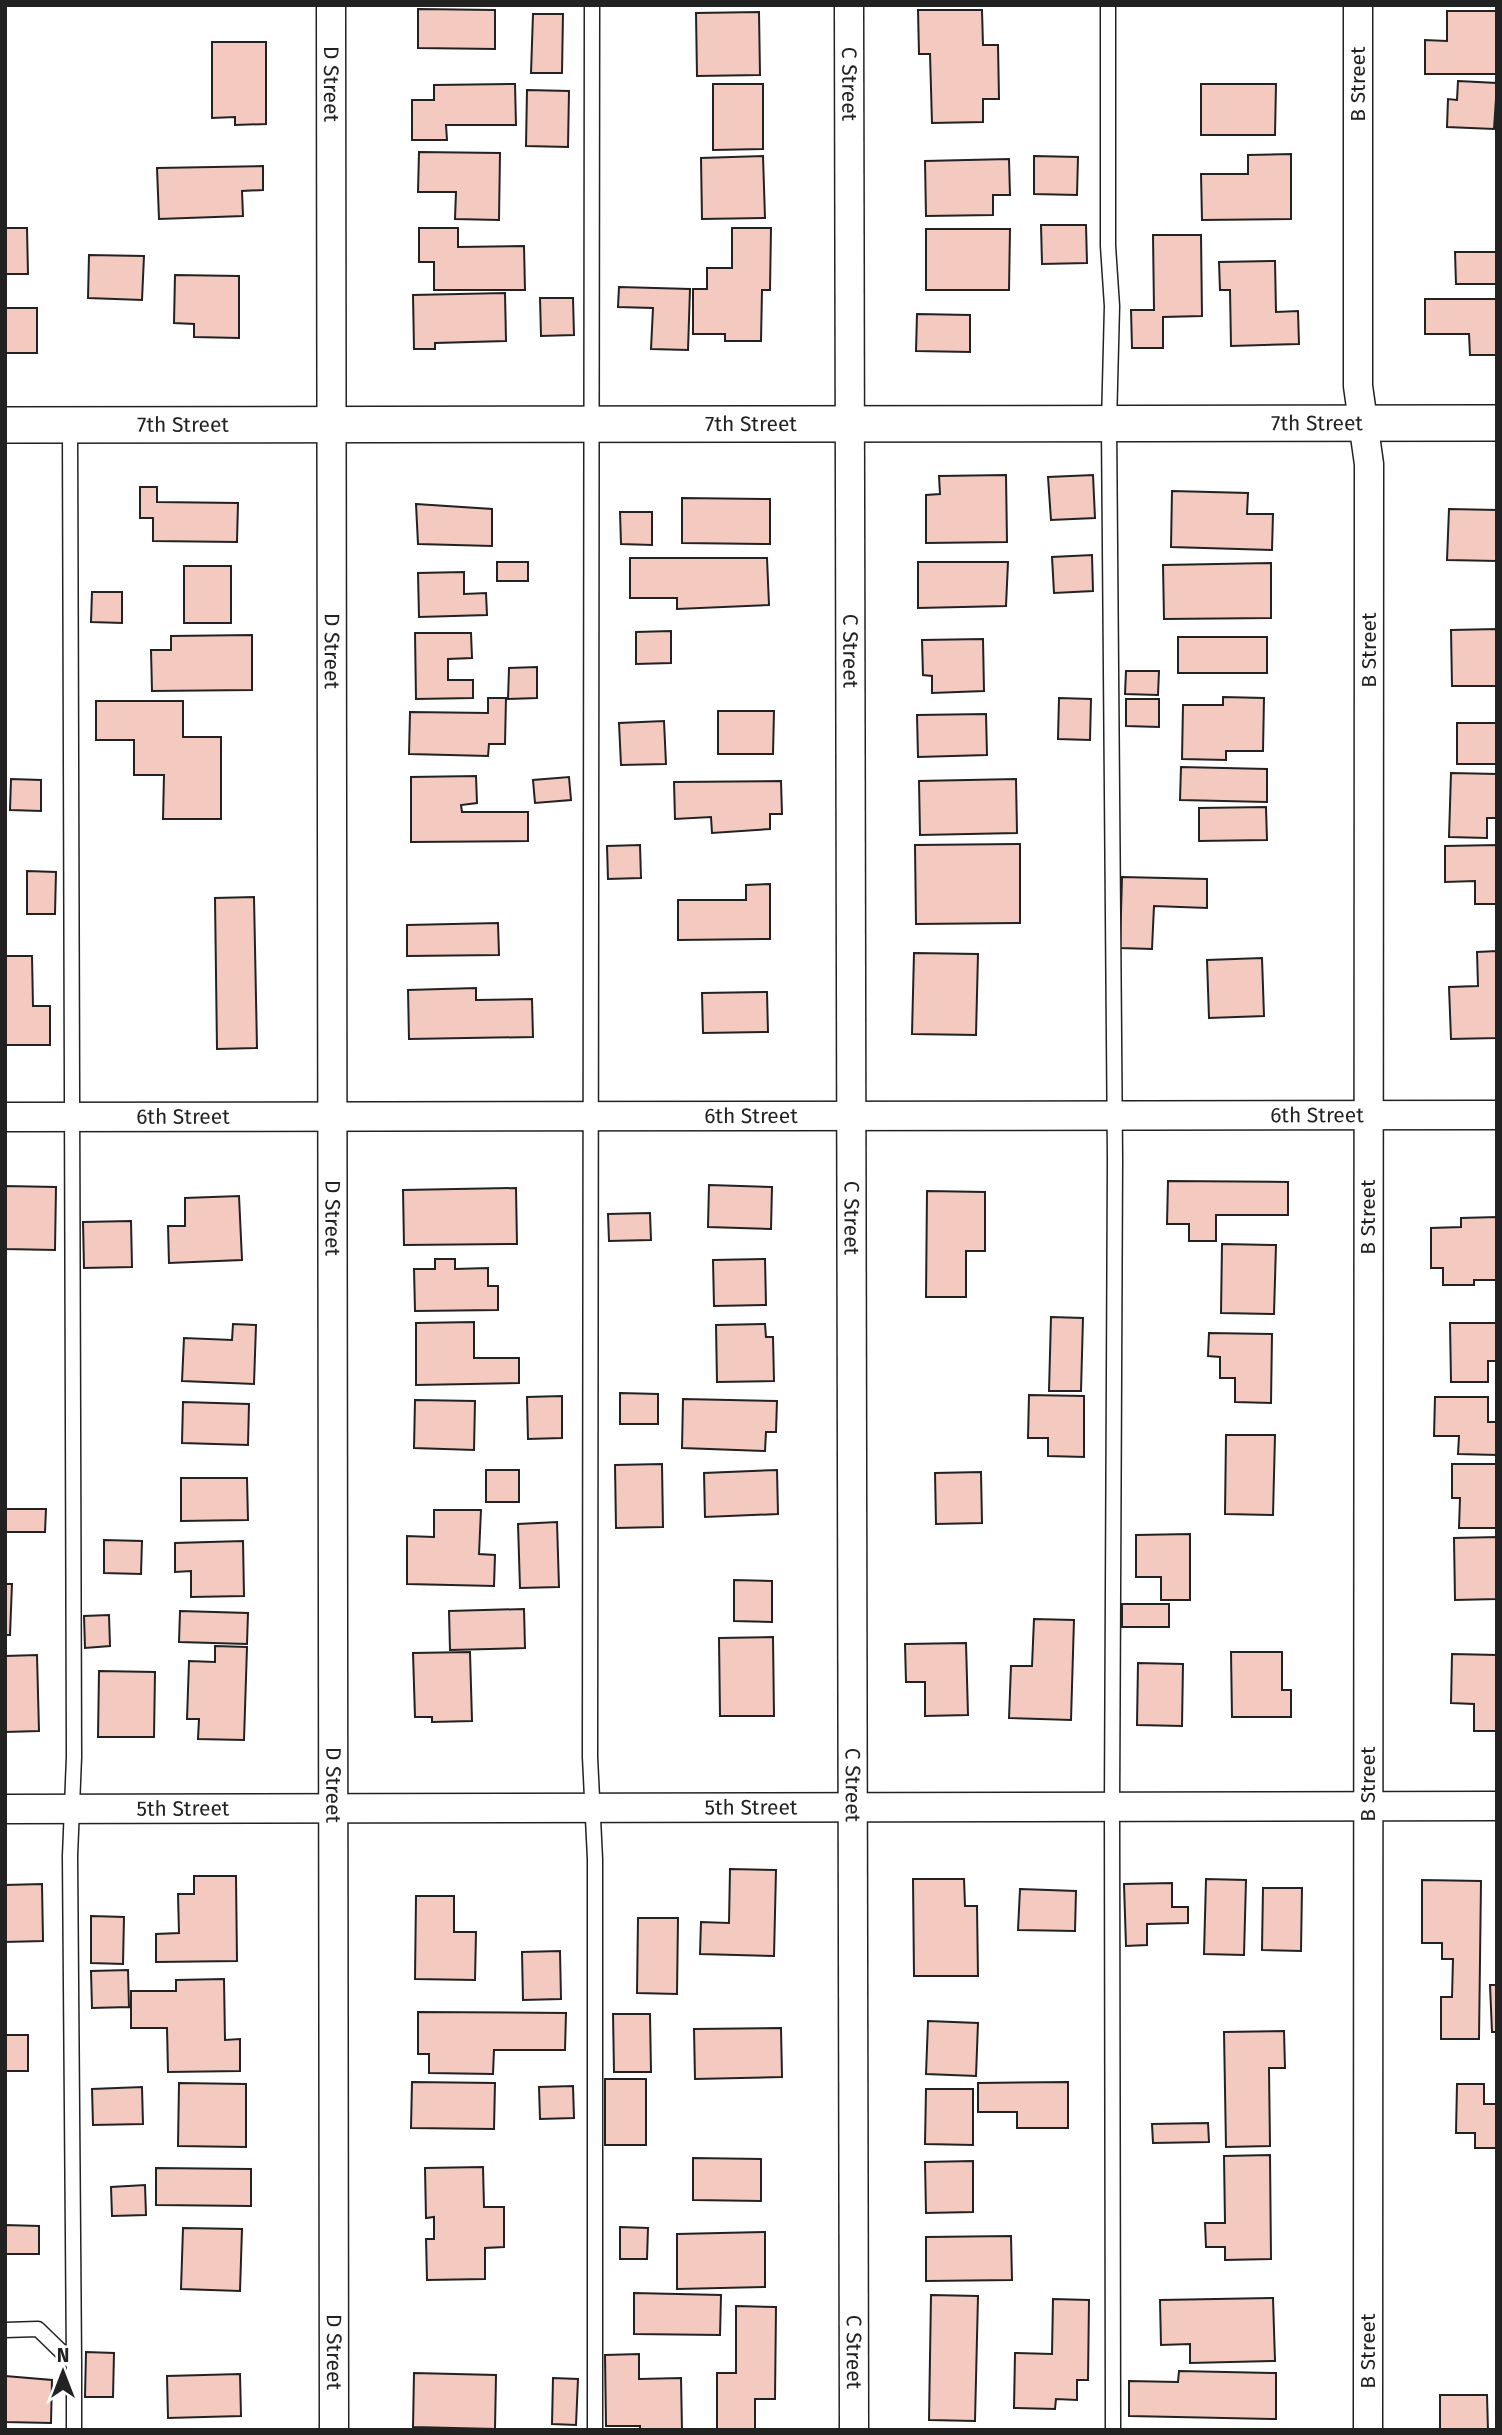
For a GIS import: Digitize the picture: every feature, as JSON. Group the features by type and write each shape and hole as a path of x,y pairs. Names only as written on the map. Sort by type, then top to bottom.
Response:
{"street":[{"name":"D Street","path":"331,5 334,2430"},
{"name":"C Street","path":"849,5 854,2430"},
{"name":"B Street","path":"1358,5 1358,386 1369,464 1368,2430"},
{"name":"7th Street","path":"5,425 1497,423"},
{"name":"6th Street","path":"5,1118 1497,1115"},
{"name":"5th Street","path":"5,1809 1497,1807"}],"lane":[{"path":"592,5 590,1757 595,1859 595,2430"},
{"path":"1108,5 1108,246 1112,306 1109,424 1113,1115 1112,2430"},
{"path":"70,425 74,1757 70,1856 74,2430"},
{"path":"5,2330 38,2329 74,2364"}],"building":[{"path":"418,9 495,10 495,49 418,48"},
{"path":"918,10 982,10 983,45 998,45 999,99 983,99 983,122 932,123 930,54 919,54"},
{"path":"1447,11 1497,11 1497,74 1425,74 1425,40 1447,41"},
{"path":"759,12 760,75 697,76 696,13"},
{"path":"533,14 563,14 562,73 531,73"},
{"path":"212,42 266,42 266,124 235,125 235,117 212,118"},
{"path":"1458,81 1497,83 1494,129 1447,127 1448,99 1457,100"},
{"path":"515,84 516,125 446,125 447,140 412,140 412,100 434,100 434,85"},
{"path":"713,84 763,84 763,149 713,150"},
{"path":"1201,84 1276,84 1275,135 1201,135"},
{"path":"527,90 569,91 568,147 526,146"},
{"path":"419,152 500,153 499,220 455,219 456,192 418,192"},
{"path":"1291,154 1291,219 1202,220 1201,174 1248,174 1248,155"},
{"path":"763,156 765,218 702,219 701,158"},
{"path":"1034,156 1078,157 1077,195 1034,194"},
{"path":"1009,159 1010,195 993,195 993,215 926,216 925,161"},
{"path":"263,166 263,190 242,191 243,216 159,219 157,168"},
{"path":"1041,225 1086,225 1087,263 1042,264"},
{"path":"5,228 27,228 28,274 5,274"},
{"path":"419,228 458,228 458,247 524,246 525,290 434,290 434,262 419,262"},
{"path":"732,228 771,228 770,290 762,290 761,341 725,341 725,334 693,334 693,289 707,289 707,268 732,268"},
{"path":"926,229 1010,229 1009,290 926,290"},
{"path":"1153,235 1201,235 1202,316 1163,317 1163,348 1132,348 1131,310 1154,310"},
{"path":"1455,252 1497,252 1497,284 1456,284"},
{"path":"89,255 144,256 142,300 88,298"},
{"path":"1275,261 1276,312 1298,311 1299,344 1231,346 1230,290 1220,290 1219,262"},
{"path":"175,275 239,276 239,338 194,337 194,324 174,323"},
{"path":"619,287 690,289 688,350 651,349 653,308 618,307"},
{"path":"505,293 506,341 435,343 435,349 414,349 413,295"},
{"path":"540,298 573,298 574,335 541,336"},
{"path":"1425,299 1497,299 1497,355 1470,355 1469,334 1425,334"},
{"path":"5,308 37,308 37,353 5,353"},
{"path":"917,314 970,315 970,352 916,351"},
{"path":"1006,475 1007,542 926,543 926,495 940,494 939,476"},
{"path":"1093,475 1095,518 1051,520 1048,477"},
{"path":"140,487 157,487 157,502 238,503 237,542 153,541 153,518 140,518"},
{"path":"1172,491 1248,493 1247,514 1273,514 1272,550 1171,547"},
{"path":"682,498 770,499 770,544 682,543"},
{"path":"416,504 492,509 492,546 418,544"},
{"path":"1449,509 1497,510 1497,561 1447,560"},
{"path":"620,512 652,512 652,545 621,544"},
{"path":"1092,555 1093,591 1054,593 1052,557"},
{"path":"630,558 767,558 769,605 677,609 677,598 630,598"},
{"path":"497,562 528,562 528,581 497,581"},
{"path":"918,562 1008,562 1006,606 918,608"},
{"path":"1271,563 1271,618 1164,619 1163,565"},
{"path":"184,566 231,566 231,623 184,623"},
{"path":"464,572 464,594 486,593 487,615 419,617 418,573"},
{"path":"92,592 122,592 122,623 91,622"},
{"path":"1497,629 1497,686 1452,686 1451,630"},
{"path":"671,631 671,663 636,664 636,632"},
{"path":"415,633 471,633 472,658 448,659 448,680 473,680 473,698 416,699"},
{"path":"252,635 252,690 152,691 151,650 171,650 171,636"},
{"path":"1178,637 1267,637 1267,673 1178,673"},
{"path":"983,639 984,691 932,693 932,676 923,675 922,640"},
{"path":"537,667 537,698 508,699 509,668"},
{"path":"1126,671 1159,671 1158,695 1125,694"},
{"path":"1223,697 1264,698 1263,751 1226,751 1226,760 1182,759 1183,705 1223,705"},
{"path":"488,698 506,698 505,744 489,744 488,756 409,754 410,712 488,713"},
{"path":"1059,698 1091,699 1090,740 1058,739"},
{"path":"1126,699 1159,699 1159,727 1126,726"},
{"path":"96,701 183,701 183,737 221,737 221,819 163,819 164,775 134,775 134,740 96,740"},
{"path":"718,711 774,711 773,754 718,754"},
{"path":"986,714 987,755 918,757 917,715"},
{"path":"664,721 666,764 621,765 619,723"},
{"path":"1457,723 1497,723 1497,764 1457,764"},
{"path":"1181,767 1267,769 1267,802 1180,800"},
{"path":"1451,773 1497,774 1497,818 1487,818 1487,838 1449,837"},
{"path":"476,776 477,803 461,805 462,812 528,812 528,841 411,842 411,777"},
{"path":"569,777 571,800 535,803 533,780"},
{"path":"11,779 41,780 41,811 10,810"},
{"path":"1016,779 1017,833 920,835 919,781"},
{"path":"781,781 782,814 770,814 770,829 712,833 711,817 675,819 674,782"},
{"path":"1266,807 1267,840 1199,841 1199,808"},
{"path":"1020,844 1020,923 916,924 915,845"},
{"path":"640,845 641,878 608,879 607,846"},
{"path":"1497,845 1497,904 1475,904 1475,881 1445,882 1445,846"},
{"path":"27,871 56,872 55,914 27,914"},
{"path":"1122,877 1207,879 1207,908 1154,906 1152,949 1120,948"},
{"path":"770,884 770,939 678,940 678,900 746,900 746,885"},
{"path":"254,897 257,1048 217,1049 215,898"},
{"path":"498,923 499,955 407,956 407,925"},
{"path":"1497,951 1497,1038 1451,1039 1449,987 1478,986 1477,952"},
{"path":"914,953 978,954 976,1035 912,1034"},
{"path":"5,956 32,956 33,1006 50,1006 50,1045 5,1045"},
{"path":"1262,958 1264,1016 1209,1018 1207,960"},
{"path":"476,988 476,1000 532,999 533,1037 409,1039 408,990"},
{"path":"767,992 768,1032 703,1033 702,993"},
{"path":"1168,1181 1288,1182 1288,1215 1216,1215 1216,1241 1189,1241 1189,1224 1167,1224"},
{"path":"709,1185 772,1187 771,1229 708,1227"},
{"path":"5,1186 56,1187 55,1250 5,1249"},
{"path":"516,1188 517,1244 404,1245 403,1190"},
{"path":"927,1191 985,1192 985,1251 966,1251 966,1297 926,1297"},
{"path":"239,1196 242,1260 169,1263 168,1226 185,1226 185,1198"},
{"path":"650,1213 651,1240 609,1241 608,1214"},
{"path":"1497,1217 1497,1280 1474,1280 1474,1285 1443,1285 1443,1268 1431,1268 1431,1228 1461,1227 1461,1218"},
{"path":"131,1221 132,1267 84,1268 83,1222"},
{"path":"1222,1244 1276,1245 1274,1314 1221,1313"},
{"path":"435,1259 455,1259 455,1269 488,1268 488,1286 498,1286 498,1310 415,1311 414,1269 435,1269"},
{"path":"765,1259 766,1305 714,1306 713,1260"},
{"path":"1051,1317 1083,1318 1081,1391 1049,1391"},
{"path":"474,1322 474,1358 519,1358 519,1383 416,1385 416,1323"},
{"path":"1450,1323 1497,1323 1497,1361 1488,1361 1488,1382 1451,1382"},
{"path":"233,1324 256,1325 254,1384 182,1381 184,1338 232,1340"},
{"path":"765,1324 766,1337 773,1337 774,1381 717,1382 716,1325"},
{"path":"1209,1333 1272,1334 1271,1403 1235,1402 1235,1378 1220,1378 1220,1357 1208,1356"},
{"path":"620,1393 658,1394 658,1424 620,1424"},
{"path":"1029,1395 1084,1396 1084,1457 1048,1456 1048,1438 1028,1438"},
{"path":"562,1396 562,1438 528,1439 527,1397"},
{"path":"1435,1397 1488,1397 1488,1422 1497,1422 1497,1455 1458,1454 1459,1436 1434,1436"},
{"path":"683,1399 777,1401 776,1432 766,1432 765,1451 682,1448"},
{"path":"415,1400 475,1401 474,1450 414,1448"},
{"path":"183,1402 249,1404 248,1445 182,1443"},
{"path":"1226,1435 1275,1435 1273,1515 1225,1514"},
{"path":"662,1464 663,1527 616,1528 615,1465"},
{"path":"1452,1464 1497,1464 1497,1528 1459,1528 1460,1498 1452,1498"},
{"path":"486,1470 519,1470 519,1502 486,1502"},
{"path":"777,1470 778,1514 705,1517 704,1473"},
{"path":"981,1472 982,1523 936,1524 935,1473"},
{"path":"181,1478 247,1478 248,1520 181,1521"},
{"path":"5,1509 46,1509 45,1532 5,1532"},
{"path":"434,1510 481,1510 479,1554 495,1555 494,1586 407,1584 407,1536 434,1537"},
{"path":"557,1522 559,1587 520,1588 518,1524"},
{"path":"1190,1534 1190,1600 1161,1600 1161,1577 1136,1577 1136,1535"},
{"path":"1497,1537 1497,1599 1455,1600 1454,1538"},
{"path":"104,1540 142,1541 141,1574 104,1573"},
{"path":"243,1541 244,1596 191,1597 191,1571 175,1572 175,1543"},
{"path":"734,1580 772,1581 772,1622 734,1621"},
{"path":"5,1584 12,1584 10,1635 5,1635"},
{"path":"1122,1604 1169,1604 1169,1627 1122,1627"},
{"path":"524,1609 525,1648 450,1650 449,1611"},
{"path":"180,1611 248,1613 247,1644 179,1642"},
{"path":"109,1615 110,1646 85,1648 84,1616"},
{"path":"1034,1619 1074,1620 1071,1720 1009,1718 1011,1666 1032,1666"},
{"path":"773,1637 774,1716 720,1716 719,1638"},
{"path":"966,1643 968,1715 925,1716 925,1682 906,1682 905,1644"},
{"path":"215,1646 247,1647 244,1740 198,1739 199,1719 187,1719 189,1661 215,1662"},
{"path":"470,1652 472,1721 432,1722 432,1717 415,1717 413,1653"},
{"path":"1231,1652 1282,1652 1282,1690 1291,1690 1291,1717 1232,1717"},
{"path":"1452,1654 1497,1655 1497,1731 1474,1731 1474,1704 1451,1703"},
{"path":"37,1655 39,1731 5,1732 5,1656"},
{"path":"1138,1663 1183,1664 1182,1726 1137,1725"},
{"path":"99,1671 155,1672 154,1737 98,1737"},
{"path":"730,1869 776,1870 774,1956 700,1954 701,1922 729,1923"},
{"path":"194,1876 236,1876 237,1961 156,1962 156,1934 179,1933 178,1894 194,1894"},
{"path":"913,1879 964,1879 965,1906 977,1906 978,1976 914,1976"},
{"path":"1206,1879 1246,1880 1244,1955 1204,1954"},
{"path":"1422,1880 1481,1881 1479,2039 1441,2039 1441,1997 1452,1997 1453,1959 1442,1959 1442,1943 1422,1943"},
{"path":"1172,1883 1172,1907 1188,1907 1188,1923 1147,1924 1147,1945 1126,1946 1124,1884"},
{"path":"42,1884 43,1941 5,1942 5,1885"},
{"path":"1263,1888 1302,1888 1301,1951 1262,1950"},
{"path":"1020,1889 1076,1891 1075,1931 1018,1930"},
{"path":"416,1896 454,1896 454,1932 476,1932 475,1980 415,1979"},
{"path":"91,1916 124,1917 123,1964 91,1963"},
{"path":"638,1918 678,1918 677,1994 637,1993"},
{"path":"560,1951 561,1999 523,2000 522,1952"},
{"path":"128,1970 129,2007 92,2008 91,1971"},
{"path":"224,1979 225,2040 240,2039 240,2071 168,2072 167,2028 131,2028 131,1991 176,1991 176,1980"},
{"path":"1490,1985 1497,1985 1497,2032 1492,2032"},
{"path":"418,2012 566,2013 565,2050 494,2050 493,2074 429,2073 429,2054 418,2054"},
{"path":"613,2014 650,2014 651,2072 614,2072"},
{"path":"928,2021 978,2023 976,2076 926,2074"},
{"path":"781,2028 782,2077 695,2079 694,2029"},
{"path":"1284,2031 1285,2068 1269,2068 1270,2146 1226,2147 1224,2032"},
{"path":"5,2035 28,2035 28,2071 5,2071"},
{"path":"605,2079 646,2079 646,2145 605,2145"},
{"path":"412,2082 495,2083 494,2129 411,2128"},
{"path":"1068,2082 1068,2128 1017,2128 1017,2112 978,2112 978,2083"},
{"path":"179,2083 246,2084 246,2147 178,2146"},
{"path":"1457,2084 1484,2084 1484,2104 1497,2104 1497,2148 1475,2148 1475,2133 1456,2133"},
{"path":"573,2086 574,2118 540,2119 539,2087"},
{"path":"142,2087 143,2124 93,2125 92,2089"},
{"path":"926,2089 973,2089 973,2145 925,2144"},
{"path":"1208,2123 1209,2142 1153,2143 1152,2124"},
{"path":"1270,2155 1271,2259 1225,2260 1225,2247 1206,2247 1205,2223 1225,2223 1224,2156"},
{"path":"693,2158 761,2159 761,2201 693,2200"},
{"path":"973,2161 973,2212 926,2213 925,2162"},
{"path":"483,2167 484,2207 504,2207 504,2247 485,2248 485,2279 427,2280 426,2239 434,2239 434,2217 426,2218 425,2168"},
{"path":"156,2168 251,2169 251,2206 156,2205"},
{"path":"145,2185 146,2215 112,2216 111,2187"},
{"path":"5,2225 39,2226 39,2254 5,2254"},
{"path":"620,2227 648,2228 647,2259 620,2259"},
{"path":"183,2228 242,2229 240,2291 181,2289"},
{"path":"765,2232 765,2287 677,2289 677,2234"},
{"path":"1011,2236 1012,2280 926,2281 926,2237"},
{"path":"634,2293 721,2295 720,2335 634,2334"},
{"path":"931,2295 978,2296 975,2421 929,2420"},
{"path":"1273,2298 1275,2361 1190,2363 1190,2344 1161,2345 1160,2300"},
{"path":"1053,2299 1089,2300 1088,2380 1077,2380 1077,2400 1056,2399 1055,2409 1014,2408 1015,2353 1052,2354"},
{"path":"736,2306 776,2307 775,2399 755,2399 755,2429 717,2429 717,2373 736,2373"},
{"path":"86,2352 114,2353 113,2397 85,2397"},
{"path":"639,2354 639,2379 681,2378 682,2430 640,2430 640,2426 606,2426 605,2355"},
{"path":"1179,2371 1276,2373 1276,2419 1129,2416 1129,2381 1178,2382"},
{"path":"414,2373 496,2375 495,2429 413,2427"},
{"path":"240,2374 241,2416 168,2418 167,2376"},
{"path":"5,2376 52,2380 51,2423 5,2422"},
{"path":"553,2378 578,2379 576,2425 552,2424"},
{"path":"1440,2395 1487,2395 1488,2430 1440,2430"}]}
